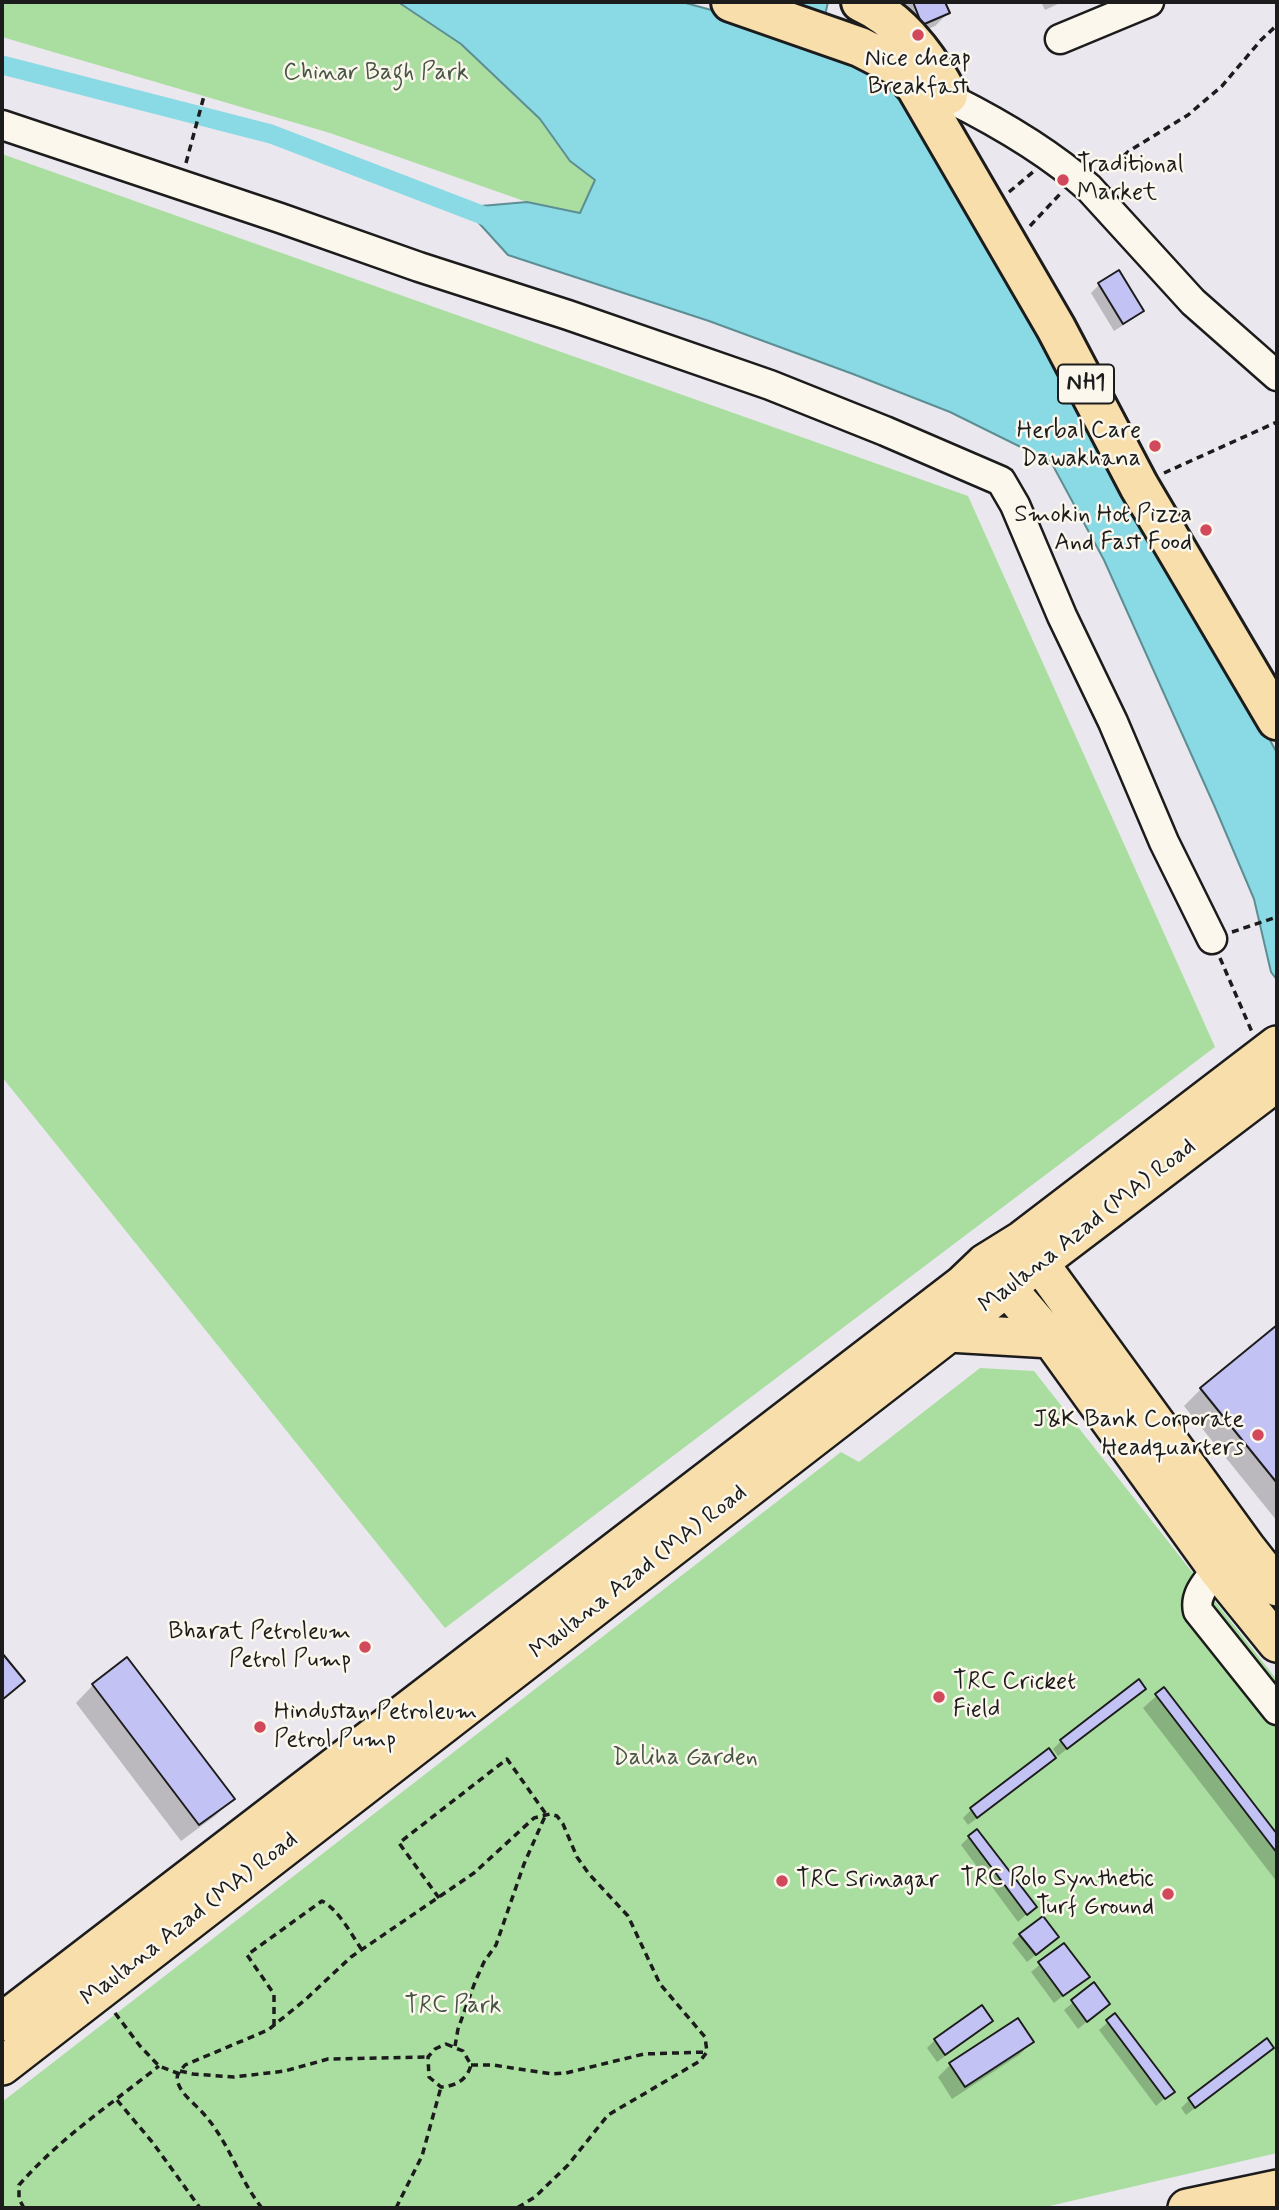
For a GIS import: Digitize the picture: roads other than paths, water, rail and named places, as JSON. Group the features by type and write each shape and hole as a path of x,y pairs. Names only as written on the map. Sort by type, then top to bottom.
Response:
{"highway":[{"name":"NH1","path":"732,2 839,39 882,58 906,74 938,122 1056,328 1139,486 1269,677"},
{"name":"NH1","path":"872,4 901,29 936,71 1026,232 1156,477 1269,677 1277,720"}],"main road":[{"path":"872,4 882,58"},
{"name":"Maulana Azad (MA) Road","path":"2,2022 951,1294 996,1275 1031,1251 1272,1058"},
{"path":"1031,1251 1265,1587"},
{"path":"996,1275 1051,1339 1218,1571 1277,1643"},
{"name":"Maulana Azad (MA) Road","path":"2,2066 949,1334 996,1275"},
{"path":"949,1334 1051,1339"},
{"path":"1218,1571 1265,1587"},
{"path":"1187,2208 1277,2189"}],"street":[{"path":"1060,39 1149,2"},
{"path":"951,99 984,116 1051,158 1083,182 1193,302 1277,376"},
{"path":"2,125 770,385 1001,481 1015,505 1062,616 1113,722 1164,842 1223,935"},
{"path":"1218,1571 1200,1593 1197,1600 1198,1611 1277,1710"}],"water":[{"path":"398,2 682,2 781,29 793,2 828,2 819,42 899,86 1165,548 1277,753 1277,980 1271,972 1254,899 1214,805 1104,560 1051,462 950,412 853,374 709,321 508,255 478,222 481,206 527,202 580,213 595,180 570,161 540,119 461,44"}],"waterway":[{"path":"2,65 271,134 503,223"}],"place":[{"name":"Nice cheap Breakfast","path":"918,35"},
{"name":"Traditional Market","path":"1063,180"},
{"name":"Herbal Care Dawakhana","path":"1155,446"},
{"name":"Smokin Hot Pizza And Fast Food","path":"1206,530"},
{"name":"J&K Bank Corporate Headquarters","path":"1258,1435"},
{"name":"Bharat Petroleum Petrol Pump","path":"365,1647"},
{"name":"TRC Cricket Field","path":"939,1697"},
{"name":"Hindustan Petroleum Petrol Pump","path":"260,1727"},
{"name":"TRC Srinagar","path":"782,1881"},
{"name":"TRC Polo Synthetic Turf Ground","path":"1168,1894"}],"park label":[{"name":"Chinar Bagh Park","path":"376,74"},
{"name":"Daliha Garden","path":"685,1759"},
{"name":"TRC Park","path":"453,2007"}]}
